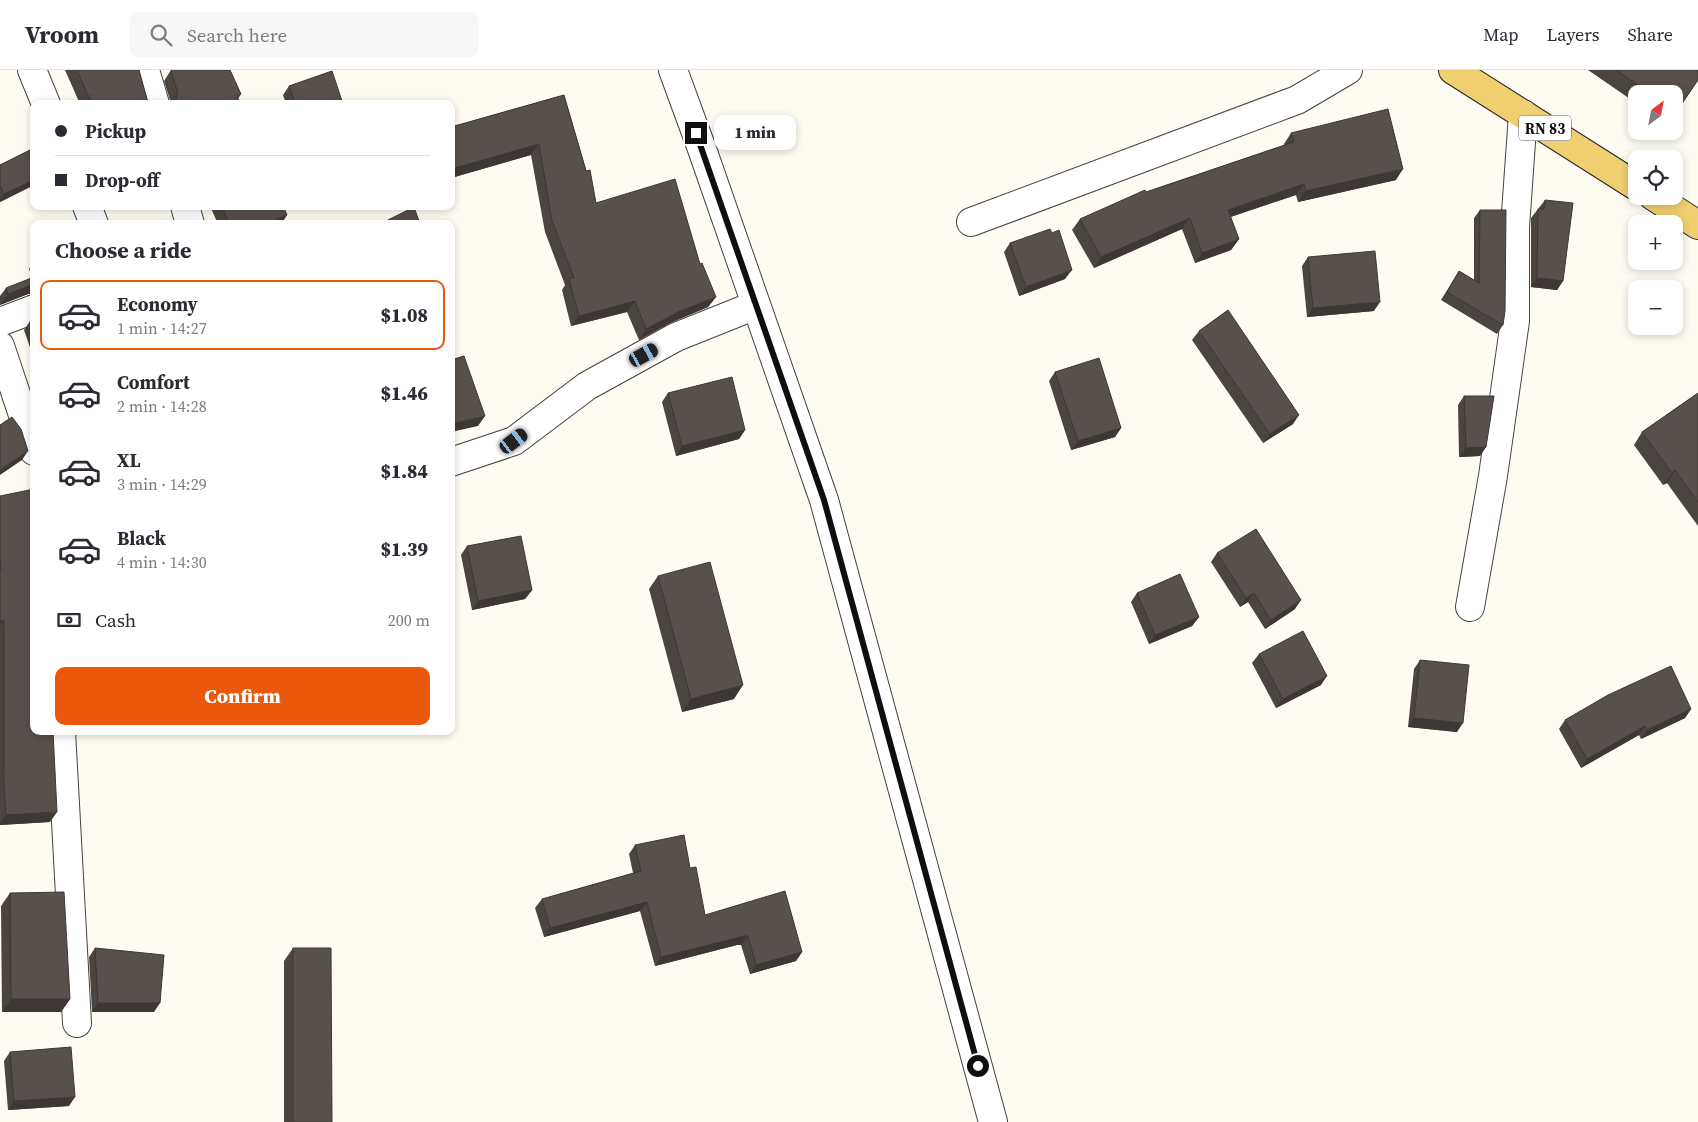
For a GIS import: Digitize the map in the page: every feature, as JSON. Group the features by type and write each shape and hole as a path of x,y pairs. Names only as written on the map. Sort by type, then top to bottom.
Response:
{"main road":[{"name":"RN 83","path":"1453,70 1628,181"},
{"path":"1667,205 1698,225"}],"street":[{"path":"32,70 44,100"},
{"path":"146,70 154,100"},
{"path":"673,70 824,500 993,1122"},
{"path":"971,222 1297,100 1348,70"},
{"path":"1470,607 1493,476 1515,321 1515,227 1523,114"},
{"path":"455,461 514,441 587,386 676,337 756,305"},
{"path":"0,322 30,311"},
{"path":"0,346 30,433"},
{"path":"61,735 78,1023"}],"building":[{"path":"77,70 139,70 148,100 90,100"},
{"path":"171,70 230,70 241,94 237,96 238,100 176,100 177,90"},
{"path":"1616,70 1698,70 1698,80 1683,102 1683,85 1638,85"},
{"path":"332,71 342,100 294,100 289,86"},
{"path":"564,95 586,171 590,170 596,203 675,179 700,264 702,263 716,297 678,312 646,329 635,301 579,316 569,279 574,278 552,221 539,144 455,168 455,126"},
{"path":"1388,109 1403,169 1306,191 1304,184 1228,210 1239,239 1202,253 1190,218 1101,257 1080,219 1145,190 1146,192 1294,142 1291,133"},
{"path":"30,150 30,182 4,194 0,187 0,165"},
{"path":"1545,200 1573,203 1563,281 1537,278 1538,209 1544,209"},
{"path":"224,210 285,210 287,215 275,220 227,220"},
{"path":"408,210 415,210 419,220 388,220"},
{"path":"1480,210 1506,210 1505,311 1503,325 1447,292 1459,271 1479,283"},
{"path":"1050,229 1052,233 1059,230 1072,270 1026,287 1010,243"},
{"path":"1375,251 1380,302 1313,308 1308,257"},
{"path":"30,279 30,286 8,294 6,288"},
{"path":"1228,310 1299,415 1270,434 1199,331"},
{"path":"464,356 485,416 455,423 455,359"},
{"path":"1099,358 1121,428 1078,441 1055,372"},
{"path":"732,377 745,430 682,446 668,393"},
{"path":"1698,393 1698,502 1675,470 1672,473 1642,432"},
{"path":"1464,396 1494,396 1486,447 1466,448"},
{"path":"12,417 21,429 28,451 0,470 0,425"},
{"path":"30,490 30,735 53,735 57,812 6,815 3,771 4,620 0,621 0,496"},
{"path":"1256,529 1301,600 1271,620 1254,593 1246,598 1217,553"},
{"path":"521,536 532,590 478,601 467,546"},
{"path":"710,562 743,685 691,699 658,576"},
{"path":"1180,574 1199,617 1155,635 1137,593"},
{"path":"1303,631 1327,676 1283,699 1259,654"},
{"path":"1420,660 1469,665 1463,723 1414,718"},
{"path":"1671,666 1691,709 1647,730 1645,726 1587,759 1565,720 1608,695"},
{"path":"684,835 690,868 696,867 705,915 785,891 802,952 756,965 748,936 744,936 661,957 647,902 550,928 542,899 641,871 635,845"},
{"path":"64,892 70,999 11,999 10,893"},
{"path":"95,948 164,955 160,1003 98,1003"},
{"path":"293,948 331,948 332,1122 293,1122"},
{"path":"71,1047 75,1097 14,1101 10,1052"}],"route":[{"path":"696,133 824,500 978,1066"}]}
